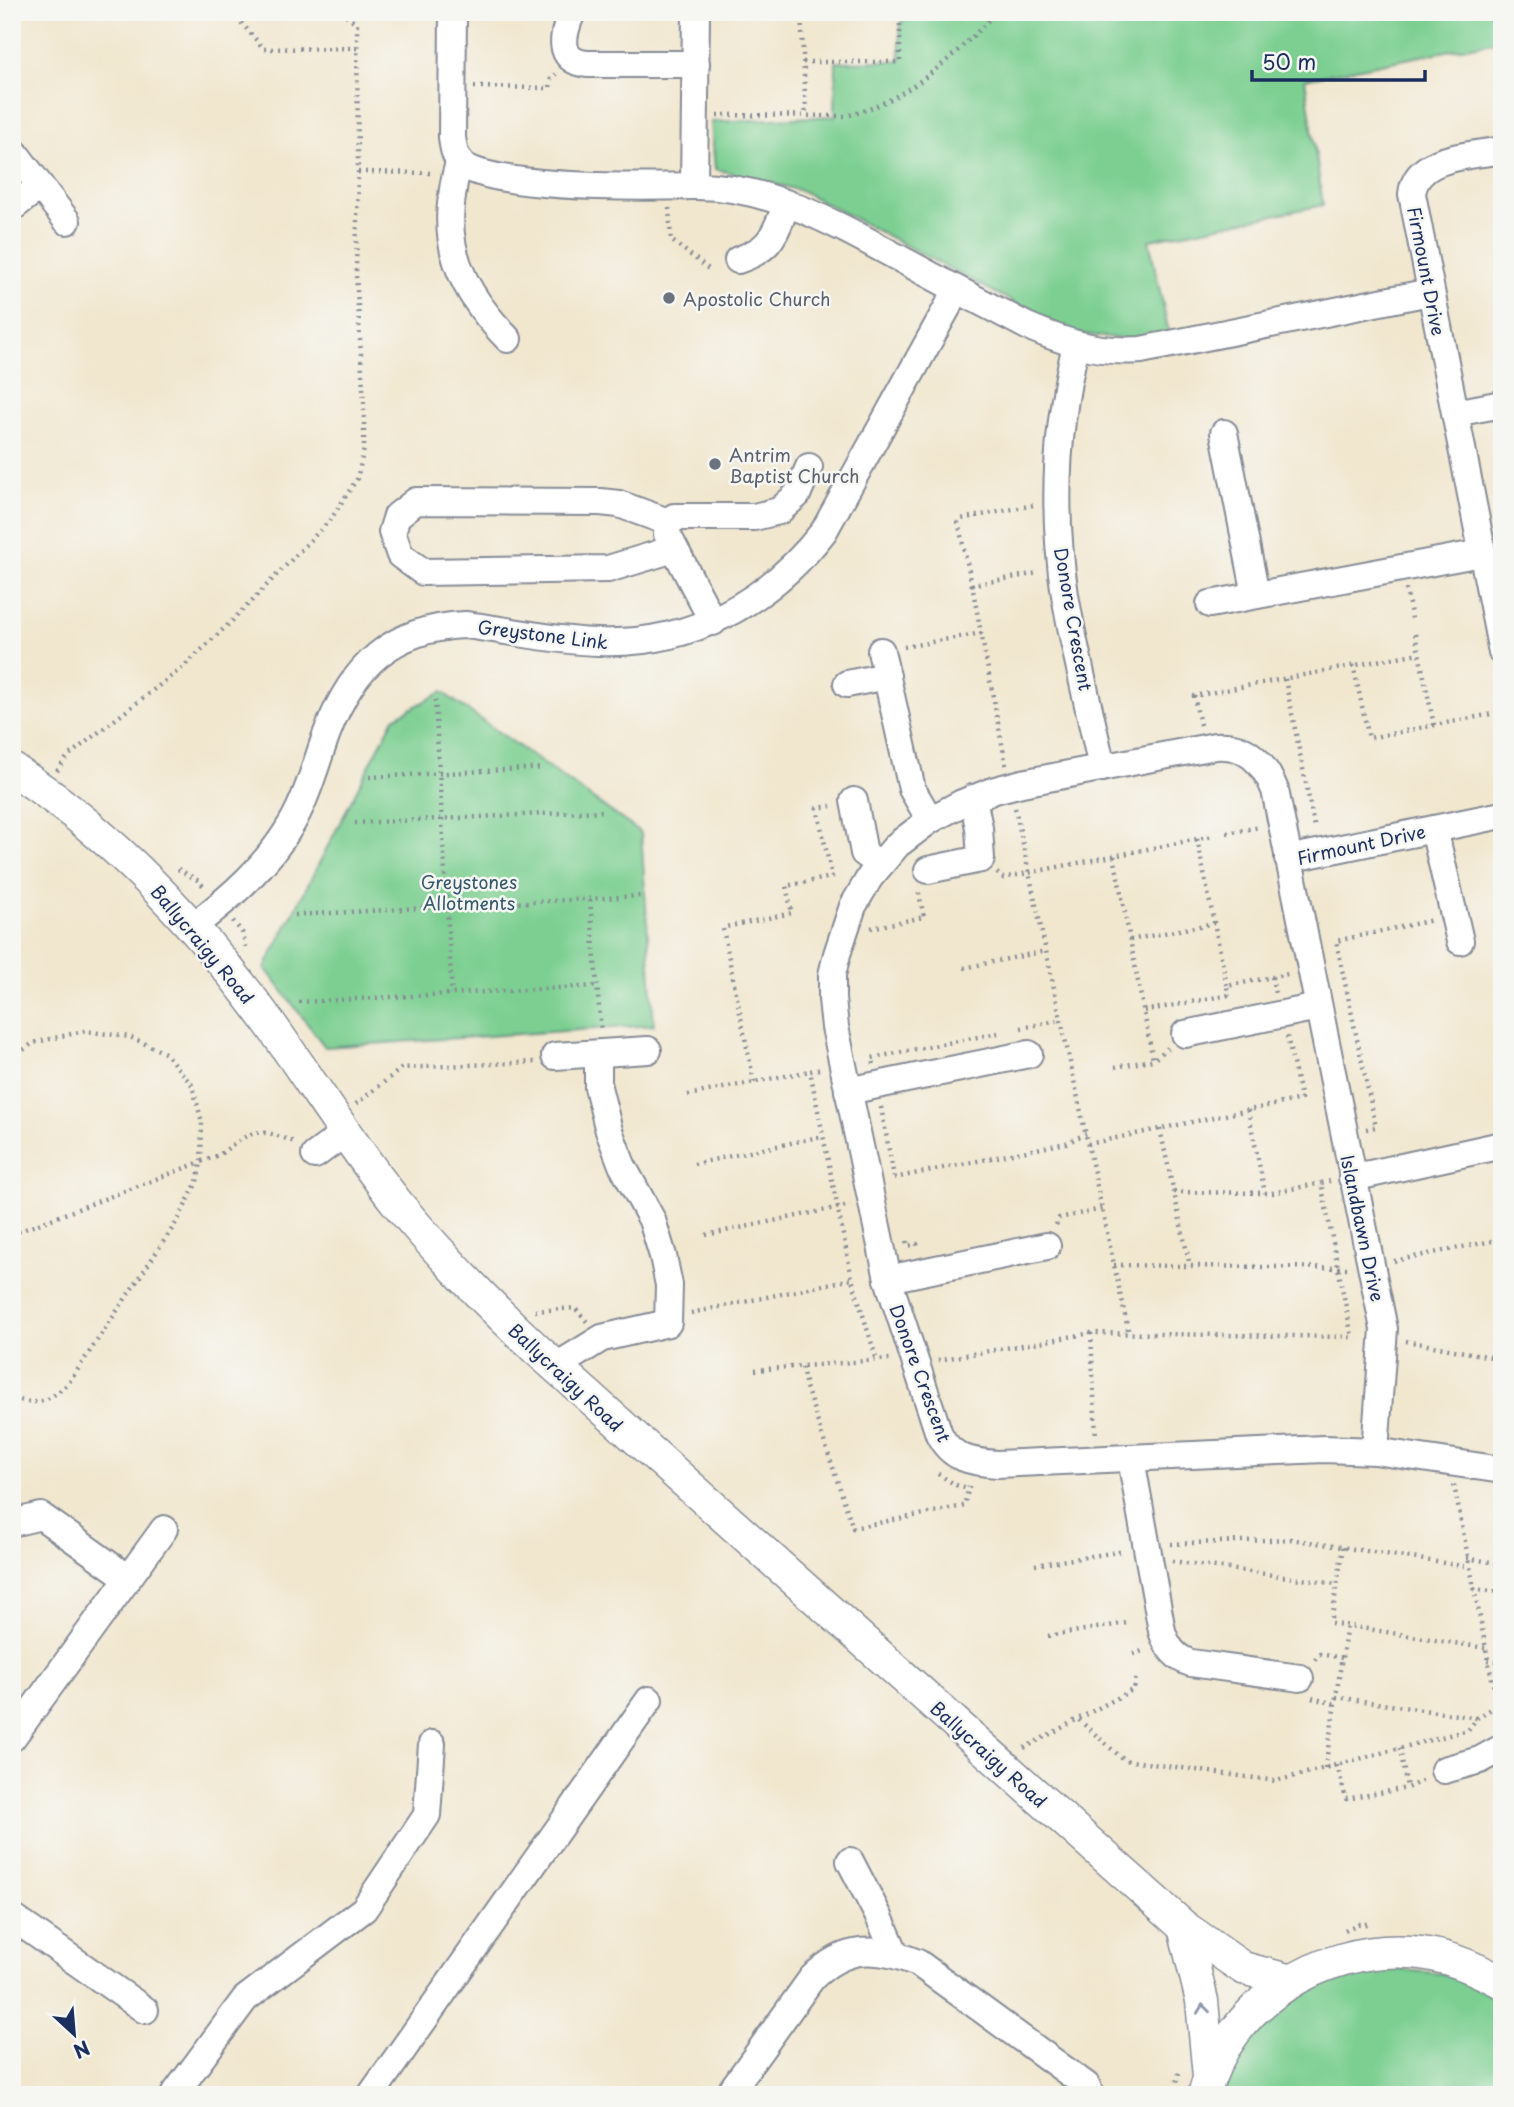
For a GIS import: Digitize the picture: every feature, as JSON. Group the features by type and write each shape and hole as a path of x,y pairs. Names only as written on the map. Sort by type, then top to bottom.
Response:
{"main road":[{"name":"Ballycraigy Road","path":"12,769 68,808 111,844 192,927 347,1121 396,1201 444,1258 494,1310 1184,1927 1243,1969 1291,1981"},
{"path":"1184,1927 1202,2001 1207,2086"},
{"path":"1207,2086 1229,2039 1257,2007 1291,1981 1319,1966 1350,1957 1413,1952 1444,1957 1502,1982"}],"street":[{"path":"453,12 452,137 457,167 450,221 451,237 457,265 473,296 508,339"},
{"path":"572,12 563,39 566,50 573,59 588,64 696,64"},
{"path":"681,186 695,115 696,12"},
{"path":"12,149 67,221"},
{"name":"Firmount Drive","path":"1502,150 1433,164 1415,180 1412,199 1502,652"},
{"path":"457,167 550,183 597,187 681,186 741,189 787,204 844,228 1027,326 1076,345 1108,351 1141,350 1430,292"},
{"path":"12,208 40,186"},
{"path":"738,260 764,249 787,204"},
{"name":"Greystone Link","path":"192,927 220,905 256,870 291,825 307,791 332,721 351,683 374,657 395,643 422,631 465,625 594,642 622,643 659,639 713,622 768,589 809,551 824,531 957,290"},
{"name":"Donore Crescent","path":"1076,345 1062,409 1059,500 1062,568 1065,596 1102,768"},
{"path":"1455,413 1502,404"},
{"path":"1224,433 1256,595"},
{"path":"713,622 667,534 668,522 674,517 754,517 779,511 797,495 809,467"},
{"path":"668,522 619,504 600,502 416,501 397,516 392,532 400,555 423,572 608,569 674,549"},
{"path":"1210,604 1482,553"},
{"path":"846,684 884,664 912,789 930,820"},
{"name":"Donore Crescent","path":"1275,790 1259,761 1243,749 1228,746 1214,746 1102,768 1004,774 972,798 930,820 906,837 880,864 858,896 837,954 831,987 835,1027 888,1279 916,1364 944,1444 959,1457 975,1462 1014,1465 1324,1449 1375,1451 1502,1471"},
{"name":"Islandbawn Drive","path":"1275,790 1384,1338 1375,1451"},
{"path":"923,877 981,859 979,828 972,798"},
{"path":"854,801 864,853 880,864"},
{"name":"Firmount Drive","path":"1288,859 1502,815"},
{"name":"Firmount Drive","path":"1434,829 1457,928"},
{"path":"1185,1034 1318,1007"},
{"path":"555,1056 599,1041 648,1050"},
{"path":"555,1367 602,1338 668,1324 669,1285 663,1256 652,1220 622,1164 609,1130 598,1087 599,1041"},
{"path":"848,1091 1029,1054"},
{"path":"315,1155 347,1121"},
{"path":"1352,1178 1502,1145"},
{"name":"Donore Crescent","path":"888,1279 1047,1246"},
{"path":"1131,1459 1164,1638 1170,1650 1178,1657 1202,1665 1300,1678"},
{"path":"12,1522 41,1516 128,1578"},
{"path":"12,1738 164,1529"},
{"path":"371,2095 649,1700"},
{"path":"174,2095 245,1999 364,1909 427,1815 432,1744"},
{"path":"1444,1770 1480,1760 1502,1748"},
{"path":"850,1861 895,1953"},
{"path":"12,1917 145,2010"},
{"path":"728,2095 812,1978 839,1956 855,1953 895,1953 918,1963 1087,2086 1090,2095"}],"path":[{"path":"232,12 264,49 358,48"},
{"path":"47,768 54,774 68,756 96,732 183,667 232,621 331,519 357,480 364,449 356,274 358,48 357,25 343,12"},
{"path":"801,12 806,116"},
{"path":"803,62 900,62 900,23 911,12"},
{"path":"695,115 846,116 861,113 894,97 939,67 996,12"},
{"path":"453,87 551,88 551,79 573,59"},
{"path":"358,172 457,167"},
{"path":"681,186 671,240 710,270"},
{"path":"1059,500 961,519 958,522 982,633 1004,774 1030,873 1129,1334"},
{"path":"972,585 1062,568"},
{"path":"884,664 982,633"},
{"path":"1415,634 1434,726"},
{"path":"1195,729 1200,727 1194,696 1419,653"},
{"path":"1353,666 1369,738 1502,712"},
{"path":"1285,679 1319,853"},
{"path":"435,700 452,994"},
{"path":"369,777 543,768"},
{"path":"355,823 603,811"},
{"path":"1227,833 1282,822"},
{"path":"981,859 1003,878 1213,836"},
{"path":"1144,1012 1228,995 1197,839"},
{"path":"1114,856 1153,1060"},
{"path":"168,864 199,881 242,932 248,954"},
{"path":"754,1082 723,929 792,913 786,886 832,877"},
{"path":"846,925 863,930 924,917 923,877"},
{"path":"295,915 640,896"},
{"path":"590,900 599,1041"},
{"path":"1130,940 1214,923"},
{"path":"1343,1134 1376,1127 1336,941 1457,928"},
{"path":"964,968 1046,951"},
{"path":"1227,986 1288,975 1290,981 1312,977"},
{"path":"299,1002 597,986"},
{"path":"1088,1144 1301,1099 1283,1014"},
{"path":"12,1058 33,1043 84,1031 130,1037 165,1053 192,1085 202,1122 201,1163 197,1182 178,1220 68,1384 47,1401 30,1403 12,1398"},
{"path":"1115,1067 1153,1060 1185,1034"},
{"path":"347,1121 402,1068 549,1061 555,1056"},
{"path":"688,1095 842,1064"},
{"path":"755,1370 877,1361 852,1279 810,1071"},
{"path":"879,1084 897,1191"},
{"path":"1248,1110 1265,1193"},
{"path":"1160,1129 1190,1266"},
{"path":"12,1234 219,1156 245,1136 265,1131 307,1147 315,1155"},
{"path":"894,1178 1066,1143 1086,1133"},
{"path":"694,1164 823,1136"},
{"path":"1174,1192 1265,1193 1352,1178"},
{"path":"916,1364 1091,1333 1352,1337 1321,1183"},
{"path":"706,1235 838,1208"},
{"path":"1047,1246 1059,1218 1102,1209"},
{"path":"906,1238 908,1246 917,1244 922,1272"},
{"path":"1114,1265 1338,1268 1371,1266 1502,1240"},
{"path":"668,1324 686,1314 852,1279"},
{"path":"534,1311 575,1308 602,1338"},
{"path":"1091,1333 1097,1460"},
{"path":"1384,1338 1502,1359"},
{"path":"802,1367 806,1387 853,1528 964,1506 975,1462"},
{"path":"1079,1720 1124,1760 1276,1781 1468,1730 1477,1718 1499,1704 1455,1500 1452,1463"},
{"path":"1148,1552 1165,1544 1290,1539 1469,1567"},
{"path":"1343,1547 1331,1623 1485,1648"},
{"path":"1035,1565 1148,1552 1337,1584"},
{"path":"1467,1559 1502,1564"},
{"path":"1473,1588 1502,1592"},
{"path":"1048,1636 1127,1623"},
{"path":"1325,1768 1347,1625"},
{"path":"1488,1660 1502,1662"},
{"path":"1016,1753 1134,1689 1136,1675"},
{"path":"1336,1697 1477,1718"},
{"path":"1399,1748 1407,1788"},
{"path":"1338,1765 1346,1799 1407,1788 1444,1770"},
{"path":"1334,1935 1358,1924 1382,1925"}],"green space":[{"path":"911,12 1502,12 1502,40 1305,79 1323,205 1149,240 1170,338 1138,341 1072,333 802,191 715,169 711,122 835,116 836,62 900,61 900,23"},
{"name":"Greystones Allotments","path":"442,692 641,833 654,1025 325,1047 265,968 394,718"},
{"path":"1382,1968 1446,1974 1502,2000 1502,2095 1223,2095 1229,2071 1267,2019 1320,1984"}],"place":[{"name":"Apostolic Church","path":"669,298"},
{"name":"Antrim Baptist Church","path":"715,464"}]}
